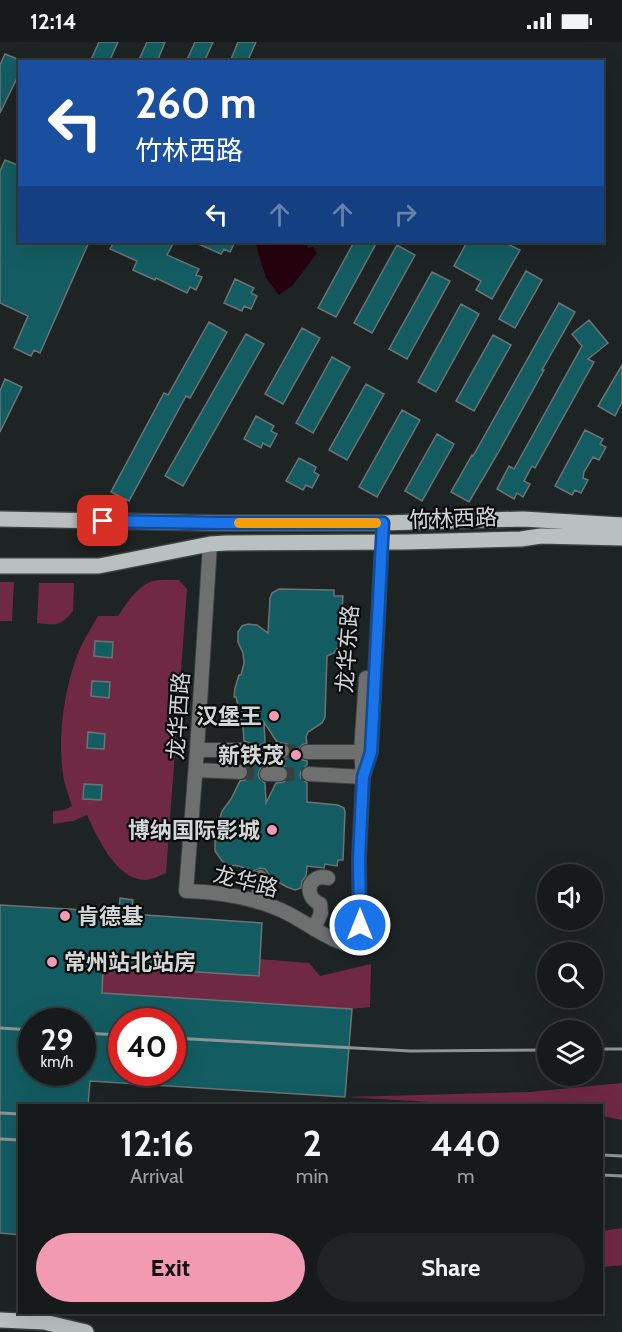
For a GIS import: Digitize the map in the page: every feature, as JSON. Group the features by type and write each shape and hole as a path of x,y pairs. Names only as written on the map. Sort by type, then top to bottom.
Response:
{"main road":[{"name":"竹林西路","path":"0,519 217,523 379,523 523,519 622,525"},
{"name":"竹林西路","path":"0,566 99,566 210,544 509,539 542,536 622,538"},
{"path":"0,1320 44,1322 86,1332"}],"street":[{"name":"龙华东路","path":"360,947 359,858 379,523"},
{"name":"龙华西路","path":"186,891 210,544"},
{"path":"197,750 245,750"},
{"path":"266,751 282,751"},
{"path":"307,752 366,752"},
{"path":"196,770 240,772"},
{"path":"309,774 363,777"},
{"path":"314,929 321,913 320,904 309,893 310,885 316,878 322,876 328,878"},
{"path":"258,902 260,877"},
{"name":"龙华路","path":"186,891 211,891 266,904 290,914 324,935 360,947"}],"shaded area":[{"path":"255,243 306,243 308,248 313,247 317,253 293,285 279,295 266,278"},
{"path":"179,580 187,589 166,873 144,880 134,878 116,865 102,845 87,815 73,821 53,824 53,811 64,810 72,806 62,764 64,710 76,659 98,616 118,616 136,592 150,582"},
{"path":"0,582 14,582 12,621 0,621"},
{"path":"39,583 74,583 73,611 61,622 37,623"},
{"path":"105,938 259,976 260,959 309,963 320,976 371,964 370,1007 352,1009 102,993"},
{"path":"622,1083 622,1120 603,1116 603,1104 464,1104 345,1097 529,1092"},
{"path":"622,1228 622,1265 603,1267 603,1231"}],"building":[{"path":"99,42 118,42 110,60 91,60"},
{"path":"147,42 165,42 158,60 139,60"},
{"path":"195,42 213,42 205,60 187,60"},
{"path":"238,42 256,42 248,60 231,60"},
{"path":"5,54 20,60 18,60 18,76 0,113 0,65"},
{"path":"5,160 18,165 18,243 89,243 40,353 34,350 31,356 14,348 28,316 0,303 0,171"},
{"path":"113,243 173,243 167,255 199,269 196,275 202,277 196,290 190,287 187,293 133,270 137,261 110,249"},
{"path":"196,243 234,243 230,252 224,249 221,254"},
{"path":"353,243 376,243 336,317 318,308"},
{"path":"466,243 506,243 520,250 492,299 476,290 481,281 454,266"},
{"path":"397,245 415,255 372,333 354,323"},
{"path":"526,271 542,280 515,328 499,319"},
{"path":"432,272 450,281 407,359 389,349"},
{"path":"235,279 254,288 251,293 257,296 251,309 244,306 242,311 224,303"},
{"path":"559,303 575,312 469,502 451,492"},
{"path":"461,304 479,314 436,392 418,382"},
{"path":"589,320 608,343 588,359 594,362 535,468 532,466 524,481 530,484 523,497 517,493 514,499 497,489 509,466 514,469 582,346 572,334"},
{"path":"209,322 227,332 190,398 186,396 129,501 111,492 164,393 168,395"},
{"path":"302,328 320,338 283,404 265,394"},
{"path":"246,334 264,344 183,486 165,476"},
{"path":"493,335 511,345 474,411 456,401"},
{"path":"332,357 350,367 313,433 296,423"},
{"path":"622,365 622,402 615,416 598,406"},
{"path":"5,379 22,387 0,432 0,391"},
{"path":"366,384 384,394 347,460 329,450"},
{"path":"402,410 420,420 377,497 359,487"},
{"path":"256,416 274,426 271,431 277,434 270,447 263,443 261,448 244,439"},
{"path":"585,430 603,439 600,444 606,447 599,460 593,457 584,472 583,478 588,480 581,493 575,490 572,495 555,486"},
{"path":"437,434 454,444 422,501 405,491"},
{"path":"299,458 316,467 314,472 319,475 312,488 306,485 303,490 286,481"},
{"name":"新铁茂","path":"279,589 334,590 334,596 343,596 339,646 334,653 327,656 325,717 322,723 308,732 307,743 302,745 298,751 300,757 307,761 307,765 300,774 301,779 307,783 307,802 338,805 344,808 343,860 338,860 337,866 325,864 324,868 307,866 301,888 295,890 269,877 265,869 260,868 253,871 228,865 215,851 215,834 222,811 240,781 245,780 248,776 248,768 244,764 244,759 250,757 254,751 250,743 244,741 243,727 236,697 234,697 244,663 238,642 238,632 242,626 248,624 257,625 268,633 272,593","holes":["264,722 277,742 287,744 291,750 285,759 284,766 288,770 288,778 284,782 276,783 266,803 265,783 258,775 260,769 265,765 265,760 257,752 259,746 265,742"]},
{"path":"95,641 113,642 112,658 94,656"},
{"path":"92,681 110,682 109,698 91,696"},
{"path":"88,732 105,734 104,749 87,748"},
{"path":"84,784 102,785 101,800 83,799"},
{"path":"120,898 133,900 131,914 262,923 259,976 103,966 102,993 352,1009 345,1097 170,1086 186,1086 186,1008 108,1008 108,1082 96,1081 96,1008 18,1008 18,1086 90,1086 88,1104 18,1104 18,1235 0,1233 0,905 119,912"}],"tunnel":[{"path":"282,751 307,752"},
{"path":"240,772 267,774"},
{"path":"280,774 309,774"}],"railway":[{"path":"0,1028 18,1029"},
{"path":"96,1034 108,1034"},
{"path":"186,1039 410,1051 537,1050"},
{"path":"603,1049 622,1049"},
{"path":"0,1113 18,1114"},
{"path":"0,1139 18,1140"},
{"path":"603,1155 622,1156"},
{"path":"603,1175 622,1176"}],"slow traffic":[{"path":"239,523 376,523"}],"place":[{"name":"汉堡王","path":"274,716"},
{"name":"新铁茂","path":"296,755"},
{"name":"博纳国际影城","path":"272,830"},
{"name":"肯德基","path":"65,916"},
{"name":"常州站北站房","path":"52,962"}],"route":[{"path":"103,521 383,523 371,752 363,777 359,858 360,925"}]}
